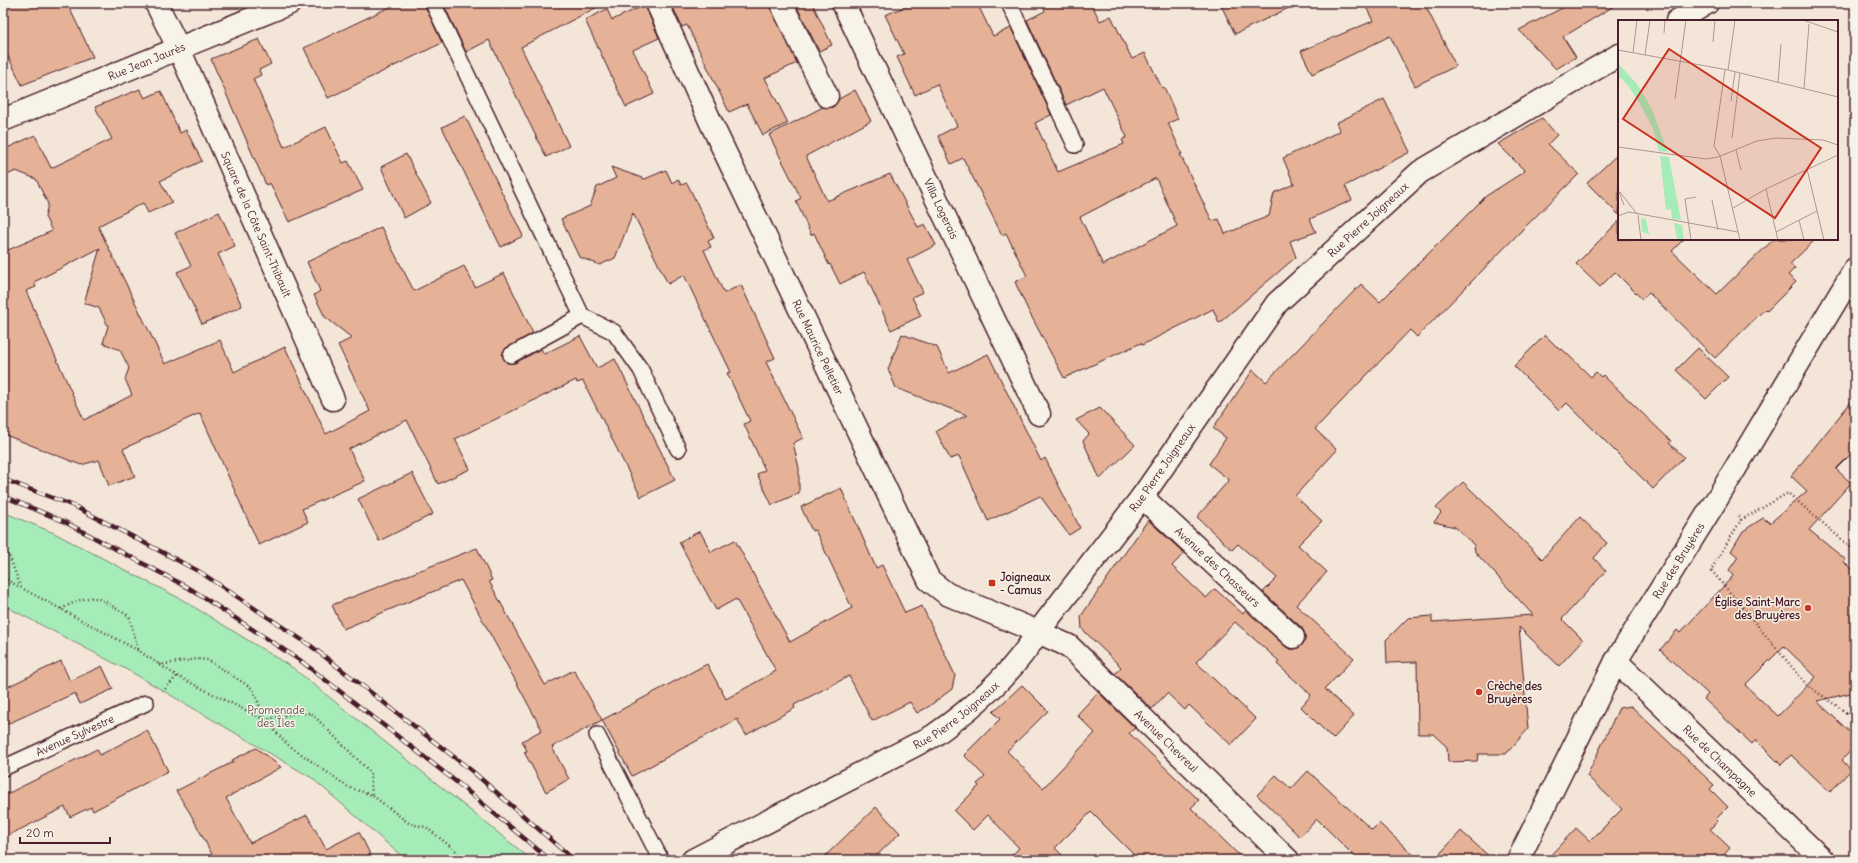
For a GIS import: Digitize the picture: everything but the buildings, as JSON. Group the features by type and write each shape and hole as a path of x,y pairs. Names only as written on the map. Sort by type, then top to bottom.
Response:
{"street":[{"name":"Square de la Côte Saint-Thibault","path":"156,3 179,49 333,399"},
{"name":"Rue Jean Jaurès","path":"3,120 290,3"},
{"name":"Rue Maurice Pelletier","path":"657,3 712,125 929,580 946,594 1038,632"},
{"path":"781,3 828,96"},
{"name":"Villa Logerais","path":"842,3 1039,414"},
{"path":"1679,20 1707,3"},
{"name":"Rue Pierre Joigneaux","path":"693,860 933,736 968,711 1025,654 1038,632 1142,497 1278,302 1420,172 1618,56"},
{"name":"Rue des Bruyères","path":"1518,860 1616,661 1720,494 1855,269"},
{"name":"Avenue des Chasseurs","path":"1142,497 1293,637"},
{"name":"Avenue Chevreul","path":"1038,632 1069,646 1288,860"},
{"name":"Rue de Champagne","path":"1616,661 1823,860"}],"lane":[{"path":"434,3 582,316 614,332 641,370 678,449"},
{"path":"1009,3 1075,144"},
{"path":"511,355 582,316"},
{"name":"Avenue Sylvestre","path":"3,768 146,703"},
{"path":"597,735 661,860"}],"path":[{"path":"1855,551 1788,493 1741,520 1711,570 1808,685 1847,713 1855,721"},
{"path":"1720,494 1741,520"},
{"path":"3,553 9,555 20,585"},
{"path":"3,578 20,585 139,651 177,676 265,720 287,744 348,787 372,796 410,824 426,827 456,851 460,860"},
{"path":"61,609 81,598 95,597 129,616 139,651"},
{"path":"159,665 197,659 208,660 253,689 265,720"},
{"path":"163,691 177,676"},
{"path":"1847,713 1855,710"},
{"path":"265,720 291,714 311,713 370,772 372,796"},
{"path":"1847,713 1855,716"}],"green space":[{"name":"Promenade des Îles","path":"3,512 54,533 181,599 293,668 532,860 406,860 312,778 133,673 3,605"}],"railway":[{"path":"3,479 74,506 200,572 311,646 472,771 574,860"},
{"path":"3,496 63,521 189,588 301,661 459,784 550,860"}],"place":[{"name":"Joigneaux - Camus","path":"992,583"},
{"name":"Église Saint-Marc des Bruyères","path":"1808,608"},
{"name":"Crèche des Bruyères","path":"1479,692"}]}
